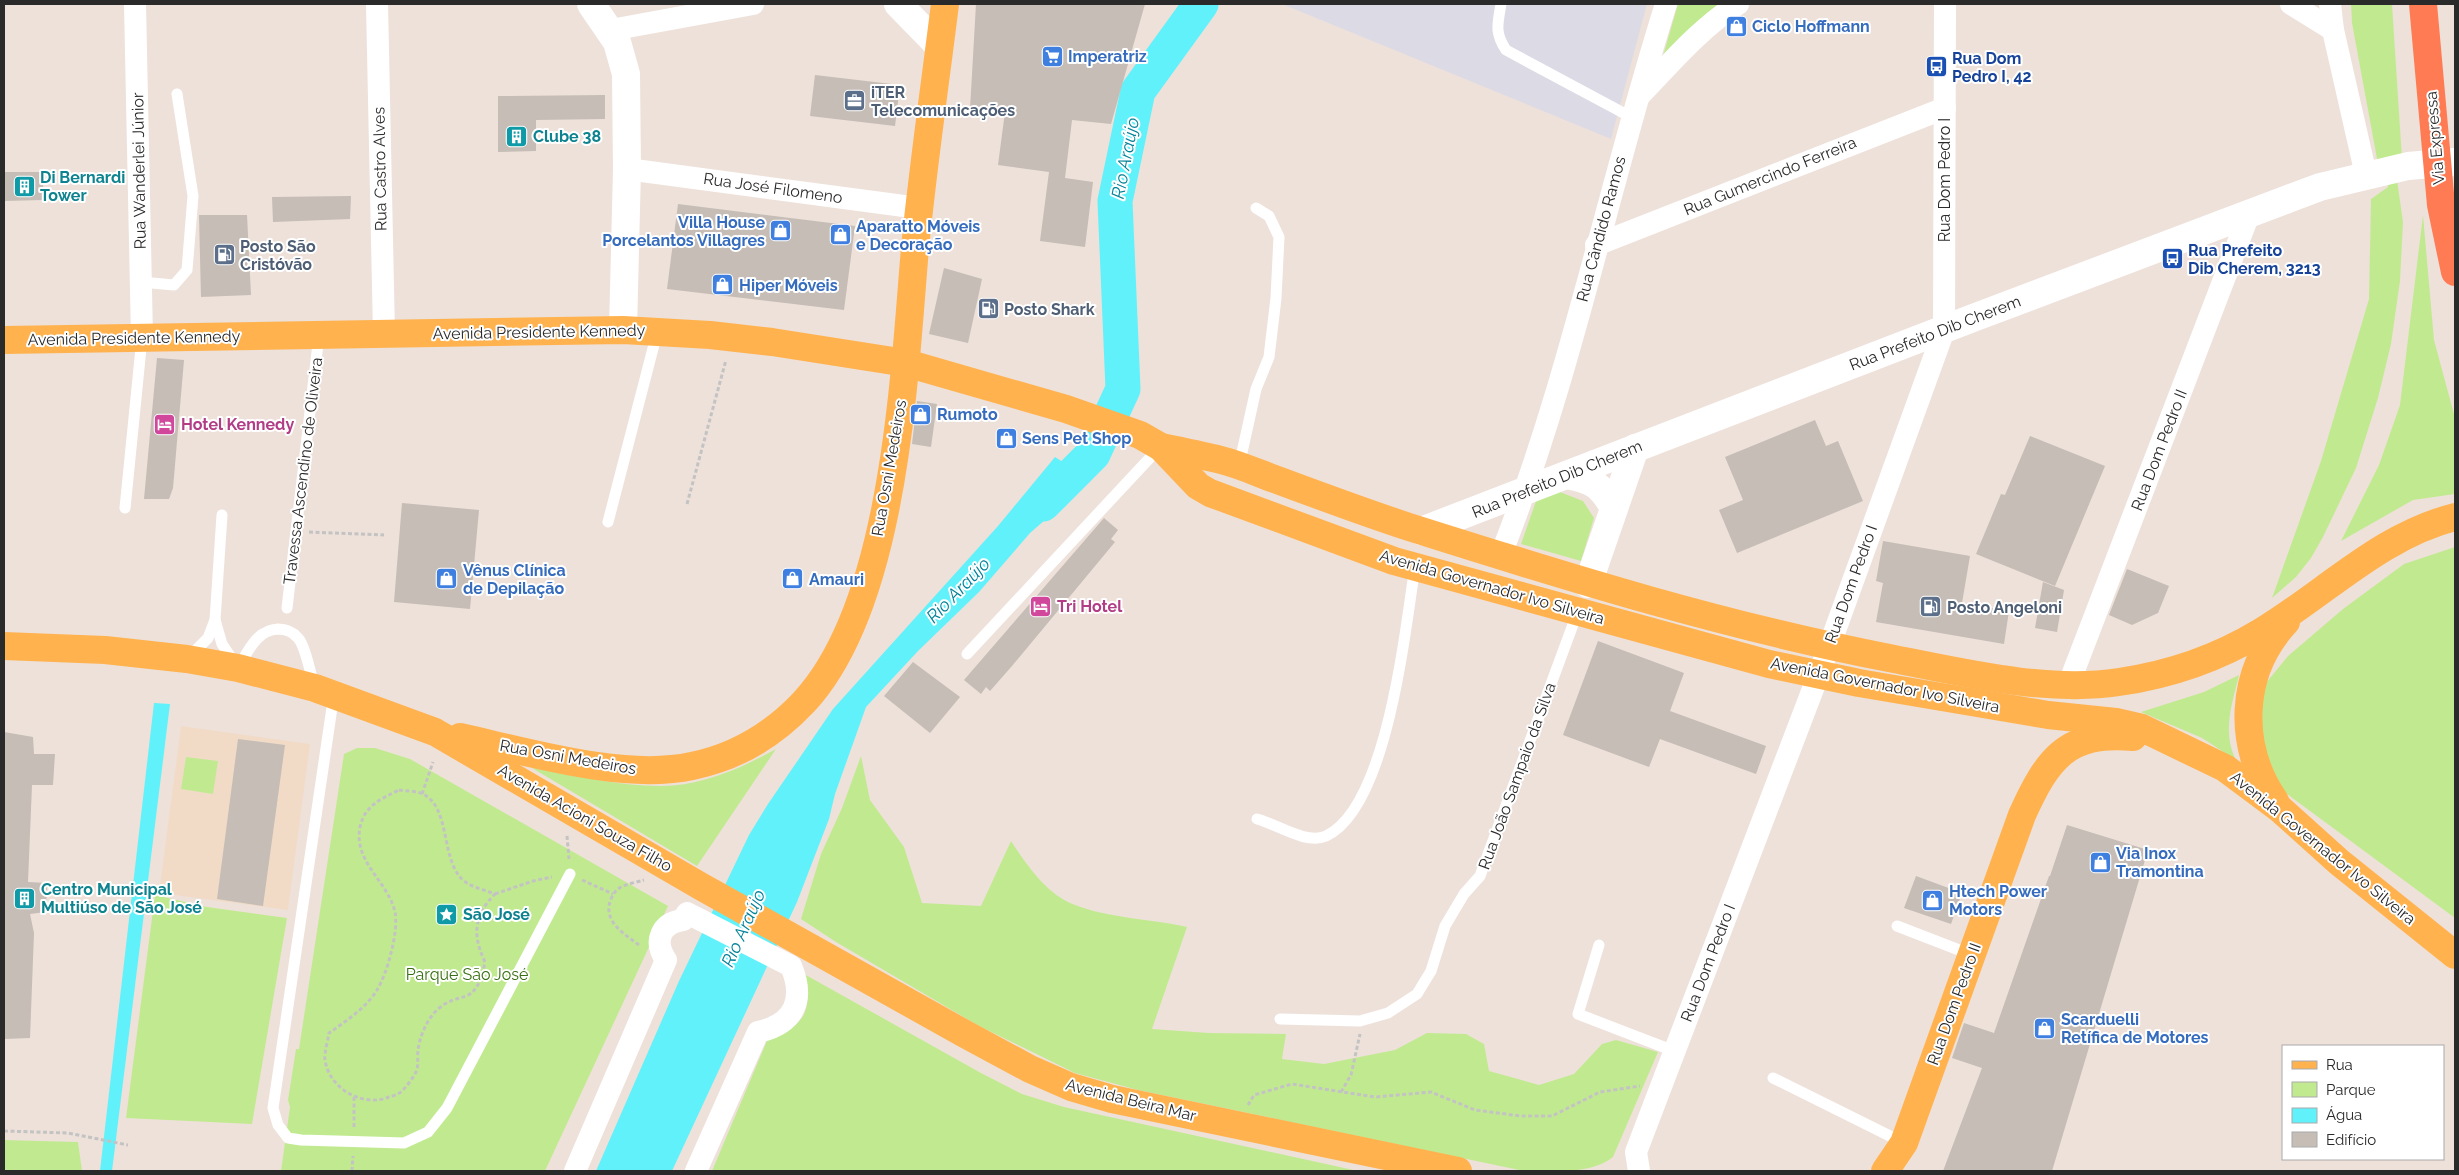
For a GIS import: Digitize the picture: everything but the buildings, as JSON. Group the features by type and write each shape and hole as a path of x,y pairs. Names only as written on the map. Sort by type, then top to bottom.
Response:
{"highway":[{"name":"Via Expressa","path":"2424,16 2441,205 2455,272"}],"main road":[{"path":"591,4 611,30 622,55 626,74 627,169 623,330"},
{"path":"898,4 940,46"},
{"name":"Rua Osni Medeiros","path":"435,732 595,765 645,771 690,767 726,756 754,744 781,724 805,701 826,674 857,610 870,568 882,518 906,363 919,208 945,4"},
{"name":"Rua Prefeito Dib Cherem","path":"1421,531 2320,187 2408,166 2455,162"},
{"name":"Avenida Presidente Kennedy","path":"4,340 657,331 732,338 906,363 1066,409 1150,441"},
{"name":"Avenida Governador Ivo Silveira","path":"1150,441 1223,460 1421,531 1588,584 1829,647 1937,668 2068,686 2119,682 2152,676 2216,656 2260,633 2389,543 2430,524 2455,517"},
{"name":"Avenida Governador Ivo Silveira","path":"1150,441 1198,486 1210,493 1415,567 1770,664 2048,715 2116,722 2142,728 2225,768 2280,809 2339,862 2455,955"},
{"path":"1578,611 1636,448"},
{"path":"1567,475 1588,479 1604,491 1614,508"},
{"path":"2280,809 2264,786 2253,759 2248,731 2248,703 2254,675 2266,649 2282,626 2302,604"},
{"name":"Avenida Acioni Souza Filho","path":"4,646 105,650 187,659 238,668 324,691 435,732 702,886 797,954"},
{"name":"Rua Dom Pedro II","path":"1904,1143 2022,816 2047,766 2064,751 2078,743 2107,736 2169,740"},
{"name":"Avenida Beira Mar","path":"797,954 965,1034 1030,1069 1071,1087 1112,1098 1236,1125 1458,1171"},
{"path":"1885,1171 1904,1143"}],"street":[{"name":"Rua Wanderlei Júnior","path":"135,4 142,338"},
{"name":"Rua Castro Alves","path":"377,4 384,334"},
{"path":"611,30 753,4"},
{"path":"1633,109 1666,4"},
{"name":"Rua Cândido Ramos","path":"1500,557 1553,405 1633,109 1687,46 1723,13 1738,4"},
{"name":"Rua Dom Pedro I","path":"1639,1171 1636,1152 1817,674 1829,647 1944,330 1945,4"},
{"path":"2292,4 2333,30"},
{"path":"2330,4 2333,30 2366,175"},
{"name":"Rua Gumercindo Ferreira","path":"1596,245 1945,108"},
{"name":"Rua José Filomeno","path":"627,169 919,208"},
{"name":"Rua Dom Pedro II","path":"2068,686 2249,214"},
{"path":"575,1171 666,960 658,943 660,934 666,926 674,921 683,920 687,913 797,954 798,997 793,1010 784,1022 772,1029 758,1032 696,1171"},
{"name":"Rua Dom Pedro II","path":"1894,1171 1904,1143"}],"lane":[{"path":"1500,4 1497,29 1498,38 1506,50 1633,109"},
{"path":"141,282 174,285 187,270 193,196 177,94"},
{"path":"1239,466 1256,388 1269,357 1276,298 1279,237 1269,216 1256,208"},
{"path":"608,522 657,331"},
{"name":"Travessa Ascendino de Oliveira","path":"287,608 320,335"},
{"path":"125,508 142,338"},
{"path":"967,654 1150,441"},
{"path":"187,659 208,638 215,620 222,515"},
{"path":"1258,818 1305,838 1325,837 1346,822 1367,787 1388,730 1415,567"},
{"name":"Rua João Sampaio da Silva","path":"1280,1018 1360,1021 1388,1013 1417,994 1431,971 1445,926 1464,894 1480,876 1578,611"},
{"path":"215,620 222,644 238,668 256,638 271,630 284,629 300,639 324,691 273,1108 278,1125 288,1138 404,1143 428,1132 447,1108 570,874"},
{"path":"1897,926 1972,955"},
{"path":"1599,945 1578,1014 1674,1051"},
{"path":"1773,1078 1904,1143"}],"path":[{"path":"687,504 732,338"},
{"path":"296,532 384,535"},
{"path":"422,794 433,762"},
{"path":"495,894 471,886 460,878 444,838 442,819 434,804 422,794 400,790 373,802 362,817 358,837 364,858 389,894 395,914 396,928 377,989 365,1004 329,1034 325,1060 334,1082 346,1092 367,1100 384,1099 401,1092 416,1071 418,1049 425,1028 436,1011 448,1003 466,997 476,989 485,962 478,948 476,933 479,915 495,894 533,881 570,874 614,894 622,887 648,879"},
{"path":"567,836 570,874"},
{"path":"1341,1092 1351,1075 1359,1040 1360,1021"},
{"path":"1236,1125 1254,1095 1292,1084 1374,1097 1430,1092 1475,1110 1521,1116 1552,1116 1600,1092 1634,1086 1661,1087"},
{"path":"4,1131 68,1133 128,1145"}],"shaded area":[{"path":"1282,4 1647,4 1611,139"},
{"path":"181,726 310,744 288,910 159,893"}],"green space":[{"path":"1678,4 1722,4 1659,70"},
{"path":"2351,4 2392,4 2402,159 2378,164 2352,23"},
{"path":"2396,173 2403,222 2400,281 2391,344 2378,398 2356,468 2323,537 2311,558 2296,577 2272,598 2321,461 2369,299 2371,199 2388,187 2387,175"},
{"path":"2423,215 2434,340 2455,418 2455,494 2413,500 2341,541 2379,465 2400,405"},
{"path":"1560,492 1583,501 1594,518 1581,561 1521,544 1536,501"},
{"path":"2455,547 2455,918 2283,791 2263,763 2259,705 2266,683 2288,656 2343,609 2404,564"},
{"path":"2239,675 2231,707 2229,728 2232,749 2236,760 2202,738 2141,712 2204,692"},
{"name":"Parque São José","path":"357,748 375,748 410,759 668,906 545,1171 281,1171 290,1107 288,1100 296,1049 299,1049 344,754"},
{"path":"776,749 697,866 532,768 596,780 645,786 676,785 721,775"},
{"path":"861,756 870,800 904,847 922,903 981,906 1011,841 1046,886 1055,894 1075,905 1116,916 1187,927 1152,1029 1209,1033 1286,1034 1282,1059 1324,1064 1395,1050 1427,1033 1466,1034 1484,1044 1489,1071 1539,1085 1574,1074 1602,1044 1616,1040 1658,1052 1613,1157 1594,1167 1571,1171 1524,1171 1138,1090 1075,1073 979,1026 836,942 801,919 821,854 842,808"},
{"path":"186,757 218,761 213,794 181,789"},
{"path":"155,895 207,907 287,918 252,1124 126,1118"},
{"path":"804,974 1022,1094 1064,1107 1358,1171 712,1171 769,1036 792,1027 804,1014 808,994"},
{"path":"4,1140 78,1142 82,1171 4,1171"}],"water":[{"path":"1055,457 1091,480 1030,533 979,592 918,651 866,707 835,794 829,819 797,902 672,1171 596,1171 679,981 749,835 768,804 833,709 998,526"},
{"path":"154,703 170,704 112,1171 100,1171"}],"waterway":[{"name":"Rio Araújo","path":"1043,504 1093,454 1123,389 1115,201 1138,91 1201,4"}],"place":[{"name":"Ciclo Hoffmann","path":"1736,26"},
{"name":"Imperatriz","path":"1052,56"},
{"name":"Rua Dom Pedro I, 42","path":"1936,67"},
{"name":"iTER Telecomunicações","path":"855,101"},
{"name":"Clube 38","path":"517,136"},
{"name":"Di Bernardi Tower","path":"24,186"},
{"name":"Villa House Porcelantos Villagres","path":"781,231"},
{"name":"Aparatto Móveis e Decoração","path":"840,235"},
{"name":"Posto São Cristóvão","path":"224,255"},
{"name":"Rua Prefeito Dib Cherem, 3213","path":"2172,259"},
{"name":"Hiper Móveis","path":"723,285"},
{"name":"Posto Shark","path":"988,309"},
{"name":"Rumoto","path":"921,414"},
{"name":"Hotel Kennedy","path":"165,424"},
{"name":"Sens Pet Shop","path":"1006,438"},
{"name":"Vênus Clínica de Depilação","path":"447,579"},
{"name":"Amauri","path":"793,579"},
{"name":"Tri Hotel","path":"1041,606"},
{"name":"Posto Angeloni","path":"1931,607"},
{"name":"Via Inox Tramontina","path":"2100,862"},
{"name":"Centro Municipal Multiúso de São José","path":"25,898"},
{"name":"Htech Power Motors","path":"1933,900"},
{"name":"São José","path":"447,914"},
{"name":"Scarduelli Retífica de Motores","path":"2045,1028"}]}
